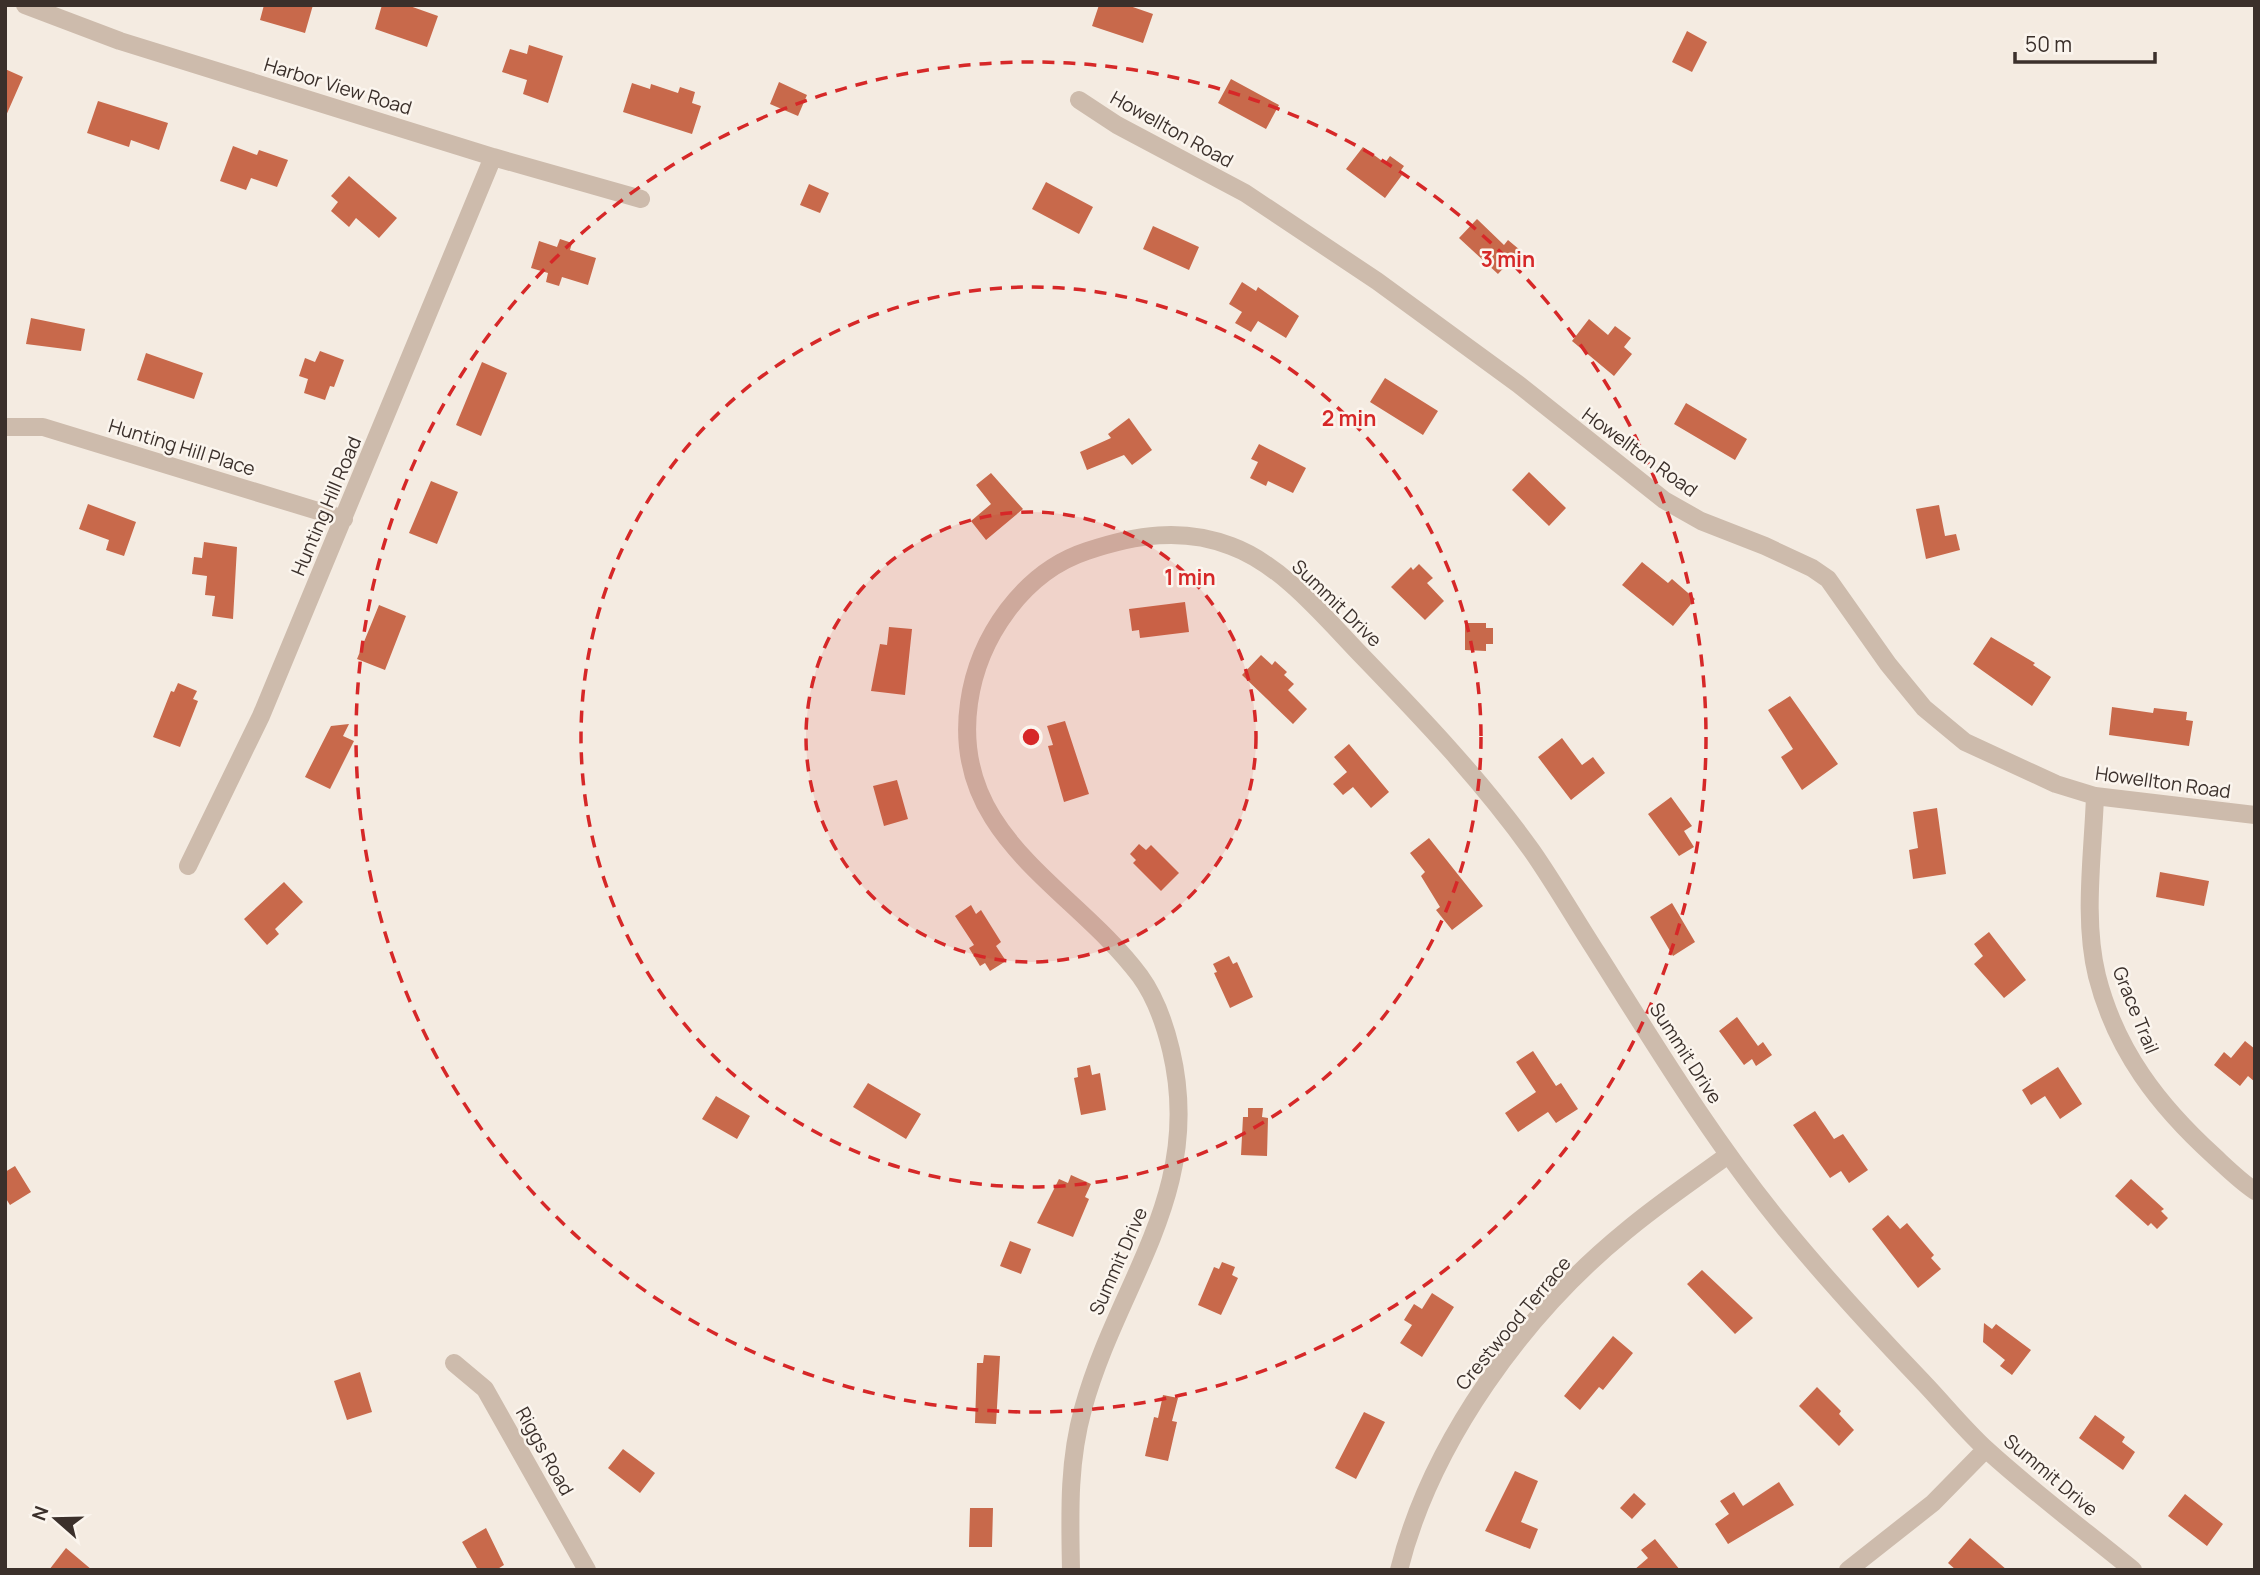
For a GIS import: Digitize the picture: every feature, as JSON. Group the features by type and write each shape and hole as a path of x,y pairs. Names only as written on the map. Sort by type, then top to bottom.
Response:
{"street":[{"name":"Harbor View Road","path":"25,5 121,41 493,157 641,199"},
{"name":"Howellton Road","path":"1079,100 1117,125 1244,193 1377,281 1518,384 1664,500 1701,522 1765,546 1829,579 1888,664 1924,708 1965,742 2056,785 2095,796 2255,815"},
{"name":"Hunting Hill Road","path":"188,866 261,716 493,157"},
{"name":"Hunting Hill Place","path":"5,427 43,427 344,519"},
{"name":"Summit Drive","path":"1071,1570 1070,1489 1073,1450 1084,1403 1112,1326 1159,1227 1174,1166 1176,1071 1164,1024 1143,979 1086,915 1010,844 991,820 975,774 968,734 968,707 981,654 994,630 1019,597 1046,570 1073,555 1157,533 1197,536 1238,548 1286,580 1449,747 1532,851 1678,1082 1728,1155 1786,1229 1869,1325 1986,1449 2133,1570"},
{"name":"Grace Trail","path":"2095,796 2091,916 2097,976 2116,1026 2144,1083 2170,1115 2255,1191"},
{"name":"Crestwood Terrace","path":"1399,1570 1408,1531 1435,1469 1471,1404 1516,1346 1601,1252 1728,1155"},
{"name":"Riggs Road","path":"454,1363 485,1389 587,1570"},
{"path":"1848,1570 1933,1503 1986,1449"}],"building":[{"path":"264,5 313,5 305,33 260,20"},
{"path":"382,5 407,5 438,16 427,47 375,29"},
{"path":"1099,5 1127,5 1153,14 1143,43 1092,26"},
{"path":"1687,31 1707,42 1692,72 1672,62"},
{"path":"529,45 563,56 548,103 523,94 527,80 502,72 510,49 527,54"},
{"path":"5,69 23,77 5,118"},
{"path":"1231,79 1279,105 1266,129 1218,103"},
{"path":"779,82 807,95 798,116 770,104"},
{"path":"632,83 650,89 651,84 678,93 680,87 695,92 692,103 701,106 692,134 623,112"},
{"path":"98,101 168,123 159,150 131,140 129,147 87,133"},
{"path":"233,146 257,155 259,150 288,160 277,187 251,178 246,190 220,181"},
{"path":"1363,147 1385,163 1390,156 1404,166 1399,173 1402,175 1385,198 1346,169"},
{"path":"349,176 397,218 379,238 356,218 349,227 331,211 338,202 331,196"},
{"path":"1046,182 1093,207 1079,234 1032,209"},
{"path":"809,184 829,193 820,213 800,205"},
{"path":"1477,219 1504,245 1508,240 1520,250 1498,274 1459,238"},
{"path":"1153,226 1199,247 1189,270 1143,249"},
{"path":"560,239 572,243 570,250 596,258 588,285 562,277 559,286 546,282 548,273 531,268 539,241 557,247"},
{"path":"1242,282 1256,291 1258,287 1299,316 1286,338 1258,321 1251,332 1235,323 1242,312 1229,304"},
{"path":"31,318 85,329 81,351 26,344"},
{"path":"1589,319 1608,335 1615,326 1631,338 1624,347 1632,354 1614,376 1572,341"},
{"path":"320,351 344,360 334,387 330,386 325,400 304,393 308,379 299,376 305,358 315,362"},
{"path":"146,353 203,373 194,399 137,380"},
{"path":"482,362 507,373 481,436 456,425"},
{"path":"1385,378 1438,411 1423,435 1370,402"},
{"path":"1686,403 1747,439 1735,460 1674,424"},
{"path":"1129,418 1152,450 1132,465 1124,455 1087,470 1080,452 1111,438 1108,434"},
{"path":"1259,444 1306,468 1293,493 1268,481 1266,486 1250,478 1258,462 1251,459"},
{"path":"1529,472 1566,508 1549,526 1512,490"},
{"path":"991,473 1023,509 986,540 971,521 991,504 976,485"},
{"path":"431,481 458,492 437,544 409,533"},
{"path":"88,504 136,522 124,556 106,550 109,540 79,529"},
{"path":"1939,505 1945,536 1956,534 1960,550 1926,559 1916,509"},
{"path":"204,542 237,547 233,619 212,616 215,596 205,595 207,576 192,574 194,557 202,558"},
{"path":"1642,562 1668,583 1672,579 1695,599 1673,626 1622,585"},
{"path":"1419,564 1433,578 1427,583 1444,601 1425,620 1391,587 1411,567 1413,570"},
{"path":"1185,602 1189,632 1140,638 1139,630 1132,631 1129,609"},
{"path":"379,605 406,616 385,670 357,659"},
{"path":"1465,623 1486,623 1486,628 1493,628 1493,644 1486,644 1486,651 1465,650"},
{"path":"889,627 912,629 905,695 871,691 880,644 887,645"},
{"path":"1991,637 2035,663 2033,665 2051,677 2032,706 1973,664"},
{"path":"1261,655 1272,665 1275,661 1287,672 1284,675 1294,684 1288,690 1307,709 1293,724 1242,675"},
{"path":"178,683 197,691 193,699 198,701 180,747 153,737 171,691 174,692"},
{"path":"1790,696 1838,764 1802,790 1781,757 1793,749 1768,710"},
{"path":"2112,707 2153,713 2154,708 2187,712 2186,720 2193,721 2189,746 2109,735"},
{"path":"1065,721 1089,794 1064,802 1048,746 1053,745 1047,726"},
{"path":"349,724 343,736 354,741 330,789 305,777 331,726"},
{"path":"1562,738 1582,765 1593,757 1605,773 1571,800 1538,757"},
{"path":"1349,744 1389,792 1371,808 1353,787 1343,795 1333,784 1347,772 1334,757"},
{"path":"897,780 908,819 884,826 873,786"},
{"path":"1671,797 1692,826 1684,831 1694,847 1679,856 1648,814"},
{"path":"1937,808 1946,874 1913,879 1909,850 1918,848 1913,812"},
{"path":"1429,838 1483,906 1452,930 1436,910 1440,907 1421,876 1425,872 1410,853"},
{"path":"1139,844 1146,850 1151,845 1179,873 1161,891 1133,863 1136,860 1130,854"},
{"path":"2160,872 2209,881 2204,906 2156,897"},
{"path":"284,882 303,902 275,929 279,934 267,945 244,919"},
{"path":"1672,903 1695,942 1673,956 1650,917"},
{"path":"971,905 976,914 981,910 1001,942 996,946 1006,961 990,971 985,963 980,966 969,948 974,945 955,916"},
{"path":"1989,932 2026,980 2004,998 1974,964 1983,956 1974,944"},
{"path":"1229,956 1233,964 1237,962 1253,997 1230,1008 1214,973 1217,972 1213,964"},
{"path":"1737,1017 1758,1046 1763,1042 1772,1055 1756,1066 1752,1059 1744,1065 1719,1031"},
{"path":"2245,1041 2255,1049 2255,1082 2248,1076 2240,1086 2214,1065 2224,1052 2231,1058"},
{"path":"1533,1051 1556,1086 1561,1083 1578,1109 1556,1123 1548,1112 1518,1132 1505,1113 1536,1092 1516,1062"},
{"path":"1090,1065 1092,1075 1100,1073 1106,1110 1081,1115 1074,1078 1078,1077 1077,1068"},
{"path":"2058,1067 2082,1104 2060,1119 2045,1096 2031,1105 2022,1090"},
{"path":"868,1083 921,1114 906,1139 853,1107"},
{"path":"716,1096 750,1116 737,1139 702,1119"},
{"path":"1248,1108 1263,1108 1262,1117 1268,1118 1267,1156 1241,1155 1243,1117 1248,1117"},
{"path":"1815,1111 1834,1139 1843,1134 1868,1170 1849,1183 1841,1171 1830,1178 1793,1125"},
{"path":"15,1166 31,1192 10,1205 5,1197 5,1172"},
{"path":"1071,1175 1091,1184 1085,1197 1089,1199 1073,1237 1037,1223 1059,1179 1068,1183"},
{"path":"2131,1179 2164,1209 2161,1211 2168,1218 2157,1229 2151,1223 2148,1226 2115,1196"},
{"path":"1888,1215 1900,1229 1907,1223 1934,1255 1931,1258 1941,1269 1918,1288 1872,1229"},
{"path":"1010,1241 1031,1249 1021,1274 1000,1266"},
{"path":"1222,1262 1235,1267 1232,1275 1238,1278 1221,1315 1198,1305 1214,1267 1219,1269"},
{"path":"1702,1270 1753,1318 1735,1334 1687,1284"},
{"path":"1432,1293 1454,1307 1422,1357 1400,1343 1412,1325 1404,1320 1414,1304 1422,1309"},
{"path":"1984,1323 1992,1329 1996,1324 2031,1350 2012,1375 2000,1366 2005,1360 1983,1342"},
{"path":"1613,1336 1633,1353 1603,1390 1599,1387 1580,1410 1564,1396"},
{"path":"984,1355 1000,1356 996,1424 975,1423 977,1363 983,1363"},
{"path":"360,1372 372,1412 347,1420 334,1381"},
{"path":"1817,1387 1841,1411 1839,1414 1854,1430 1839,1446 1799,1406"},
{"path":"1163,1395 1178,1398 1172,1421 1177,1422 1168,1461 1145,1456 1154,1417 1158,1418"},
{"path":"1364,1412 1385,1422 1356,1479 1335,1468"},
{"path":"2095,1415 2125,1437 2122,1442 2135,1452 2123,1470 2079,1438"},
{"path":"623,1449 655,1473 640,1493 608,1468"},
{"path":"1515,1471 1538,1481 1521,1522 1538,1529 1530,1549 1485,1531"},
{"path":"1779,1482 1794,1505 1728,1544 1715,1524 1729,1514 1720,1501 1734,1492 1743,1506"},
{"path":"1634,1493 1646,1504 1632,1519 1620,1508"},
{"path":"2185,1494 2223,1524 2207,1546 2168,1516"},
{"path":"970,1508 993,1508 992,1547 969,1547"},
{"path":"486,1528 504,1565 496,1570 478,1570 462,1542"},
{"path":"1970,1538 2007,1570 1956,1570 1948,1563"},
{"path":"1655,1539 1680,1570 1634,1570 1648,1558 1641,1550"},
{"path":"66,1548 92,1570 49,1570"}]}
